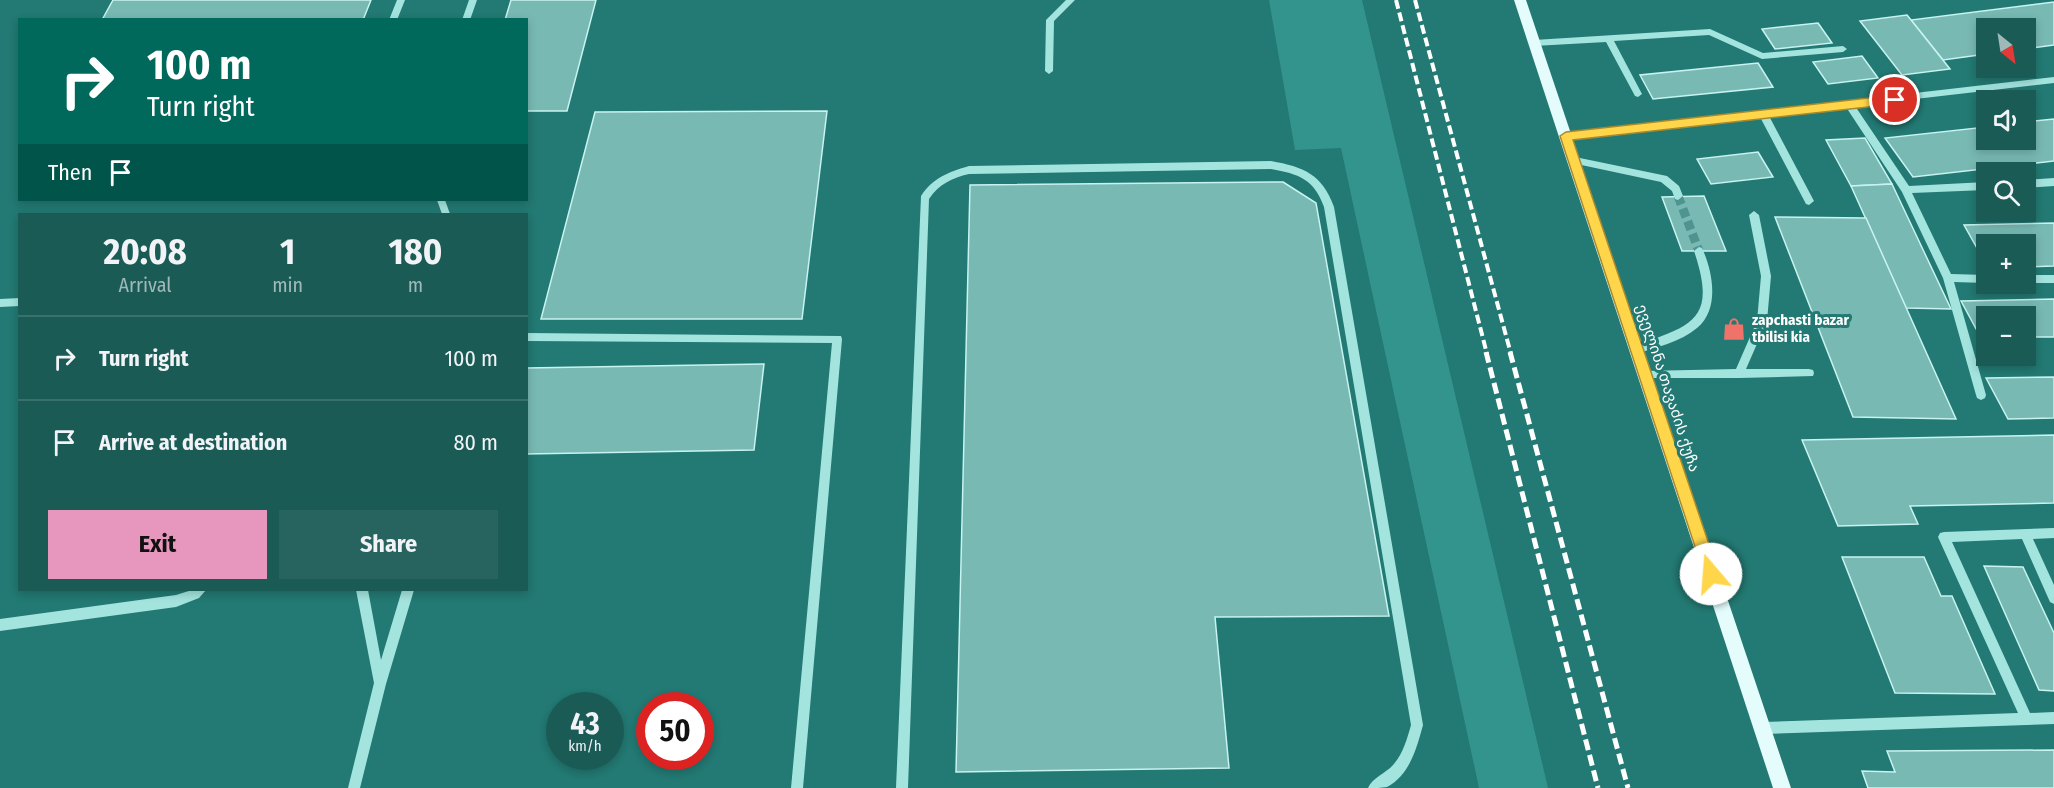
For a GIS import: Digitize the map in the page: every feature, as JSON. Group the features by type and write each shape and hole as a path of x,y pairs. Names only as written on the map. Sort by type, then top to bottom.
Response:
{"main road":[{"name":"ეველინა თავაძის ქუჩა","path":"1520,0 1782,788"}],"street":[{"path":"394,18 401,0"},
{"path":"467,18 474,0"},
{"path":"1049,71 1050,20 1071,0"},
{"path":"1534,43 1710,32 1762,56 1844,49"},
{"path":"1608,38 1638,94"},
{"path":"1566,136 2054,80"},
{"path":"1849,105 1906,190 1948,279 1981,395"},
{"path":"1763,114 1809,201"},
{"path":"1575,161 1664,179 1676,189 1678,196"},
{"path":"902,788 924,199 931,187 946,175 969,171 1271,165 1297,170 1314,180 1325,193 1329,207 1417,725 1409,754 1397,773 1374,788"},
{"path":"2036,183 2054,182"},
{"path":"1906,190 1976,186"},
{"path":"1739,374 1762,321 1766,276 1754,215"},
{"path":"1636,350 1694,325 1706,307 1708,289 1699,251"},
{"path":"1948,279 1976,279"},
{"path":"2036,279 2054,279"},
{"path":"0,303 18,302"},
{"path":"528,337 837,339 797,788"},
{"path":"1645,375 1809,374"},
{"path":"2027,720 1944,537 2054,533"},
{"path":"2025,534 2054,598"},
{"path":"0,625 176,601 199,591"},
{"path":"362,591 380,684"},
{"path":"354,788 380,684 408,591"},
{"path":"1762,728 2054,718"}],"shaded area":[{"path":"1269,0 1362,0 1548,788 1479,788 1341,148 1295,150"}],"building":[{"path":"113,0 371,0 364,18 103,18"},
{"path":"511,0 596,0 567,111 528,111 528,18 506,18"},
{"path":"2054,2 2054,45 2036,47 2036,18 1976,18 1976,55 1943,60 1911,20"},
{"path":"1907,15 1950,69 1902,75 1860,21"},
{"path":"1818,23 1832,43 1775,49 1762,29"},
{"path":"1862,56 1878,78 1828,84 1813,62"},
{"path":"1758,63 1773,87 1653,99 1640,75"},
{"path":"827,111 802,319 541,319 595,112"},
{"path":"2054,119 2054,161 2036,163 1976,162 1976,170 1913,177 1885,138 1976,128 1976,150 2036,150 2036,121"},
{"path":"1865,138 1892,184 1851,186 1826,140"},
{"path":"1758,152 1773,177 1711,184 1697,159"},
{"path":"1283,182 1316,203 1389,616 1215,617 1229,768 956,772 970,185"},
{"path":"1892,184 1951,309 1906,308 1851,186"},
{"path":"1704,196 1726,251 1682,251 1662,197"},
{"path":"1775,217 1866,218 1956,419 1853,417"},
{"path":"2054,223 2054,266 2036,267 2036,234 1976,234 1976,246 1964,225"},
{"path":"2054,299 2054,337 2036,337 2036,306 1976,306 1976,329 1961,301"},
{"path":"764,364 754,450 528,454 528,368"},
{"path":"2054,377 2054,418 2008,419 1986,378"},
{"path":"2054,435 2054,503 1910,506 1918,524 1838,526 1802,440"},
{"path":"1842,557 1924,557 1941,596 1952,596 1995,694 1895,693"},
{"path":"1984,566 2023,567 2054,633 2054,691 2039,690"},
{"path":"2054,750 2054,788 1868,788 1862,771 1895,772 1887,751"}],"tunnel":[{"path":"1678,196 1699,251"}],"railway":[{"path":"1396,0 1487,354"},
{"path":"1415,0 1511,354"},
{"path":"1486,352 1598,788"},
{"path":"1510,352 1628,788"}],"place":[{"name":"zapchasti bazar tbilisi kia","path":"1734,329"}],"route":[{"path":"1711,574 1566,136 1895,100"}]}
